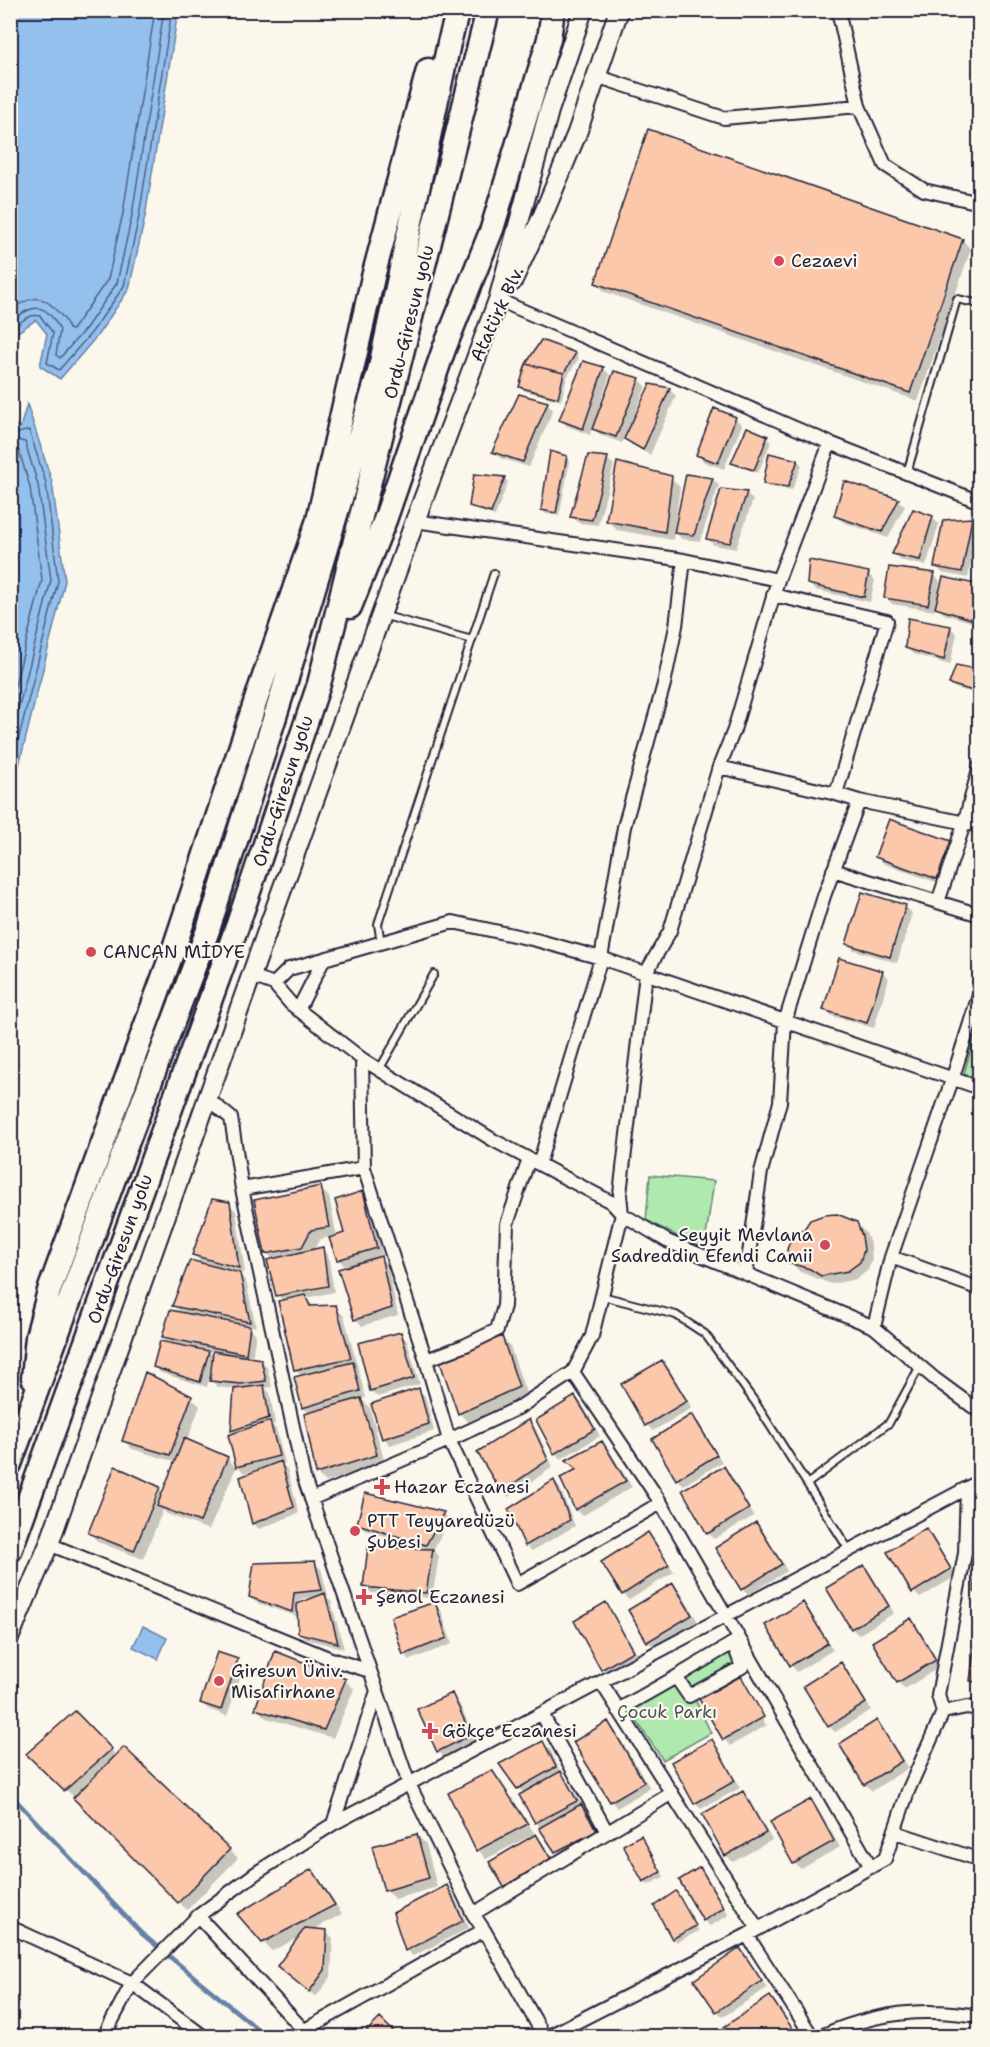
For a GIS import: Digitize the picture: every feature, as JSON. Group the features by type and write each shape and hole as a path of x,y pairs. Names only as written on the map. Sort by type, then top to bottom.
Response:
{"highway":[{"path":"283,691 318,520 373,277 420,103 442,10"},
{"name":"Ordu-Giresun yolu","path":"10,1464 208,930 283,691 379,372 458,10"},
{"name":"Ordu-Giresun yolu","path":"10,1551 238,924 319,684 488,10"},
{"path":"319,684 385,520 444,349 492,229 549,39 553,10"},
{"path":"31,1406 37,1337 50,1291 175,945 318,520"}],"street":[{"name":"Atatürk Blv.","path":"472,368 498,300 549,111 583,10"},
{"name":"Atatürk Blv.","path":"472,368 543,215 573,143 619,10"},
{"path":"838,10 859,106 885,165 924,190 980,203"},
{"path":"596,76 724,118 859,106"},
{"path":"503,302 830,443 980,502"},
{"path":"10,1636 50,1544 251,976 472,368"},
{"path":"311,1499 518,1408 573,1372 592,1336 622,1214 620,1194 646,973 670,931 719,767 734,730 772,596 830,443"},
{"path":"416,521 684,560 778,580"},
{"path":"426,1360 497,1330 504,1306 507,1224 534,1161 602,958 624,827 664,684 676,626 684,560"},
{"path":"772,596 887,621 836,794"},
{"path":"938,902 964,824 980,765"},
{"path":"719,767 859,801 980,826"},
{"path":"746,1274 761,1172 780,1102 785,1022 833,870 859,801"},
{"path":"833,870 980,915"},
{"path":"274,984 289,969 453,922 536,940 602,958 980,1088"},
{"path":"298,1010 324,959"},
{"path":"251,976 274,984 298,1010 379,1070 493,1140 611,1202 622,1214 667,1241 874,1327 980,1412"},
{"path":"874,1327 891,1257 980,992"},
{"path":"362,1059 364,1168 426,1360 449,1440 517,1584 661,1503"},
{"path":"208,1099 231,1118 242,1189 304,1478 409,1784 473,1914 544,2037"},
{"path":"242,1189 364,1168"},
{"path":"891,1257 980,1289"},
{"path":"573,1372 661,1503 872,1867"},
{"path":"104,2037 135,1978 198,1916 256,1873 333,1824 980,1481"},
{"path":"549,2037 753,1932 885,1859 908,1791 943,1712 938,1695 965,1552 967,1488"},
{"path":"50,1544 331,1659 370,1671"},
{"path":"618,1710 733,1642 742,1667 689,1696 676,1677"},
{"path":"601,1682 672,1793 812,2037"},
{"path":"333,1824 377,1691"},
{"path":"943,1712 967,1707 980,1709"},
{"path":"542,1714 607,1832"},
{"path":"473,1914 672,1793"},
{"path":"895,1832 971,1857 980,1857"},
{"path":"198,1916 306,2034 484,1930"},
{"path":"10,1927 135,1978 203,2037"},
{"path":"821,2037 840,2028 885,2016 930,2012 980,2016"}],"lane":[{"path":"907,474 957,299 980,304"},
{"path":"381,943 378,924 494,573"},
{"path":"382,615 472,640"},
{"path":"379,1070 434,974"},
{"path":"602,1296 676,1315 705,1334 755,1402 849,1551"},
{"path":"807,1484 889,1423 920,1366"}],"green space":[{"path":"979,1021 979,1080 964,1074"},
{"path":"650,1175 714,1181 704,1250 646,1220"},
{"name":"Çocuk Parkı","path":"731,1638 749,1667 695,1699 711,1733 663,1760 623,1701 675,1673"}],"water":[{"path":"11,10 178,11 145,217 129,289 97,336 60,379 40,366 47,334 36,320 18,332 11,360"},
{"path":"27,404 52,482 65,581 11,797 10,420 20,428"},
{"path":"143,1626 167,1638 158,1659 133,1647"}],"building":[{"name":"Cezaevi","path":"648,129 963,239 910,393 595,283"},
{"path":"541,340 576,353 564,373 526,364"},
{"path":"583,361 604,367 583,429 559,420"},
{"path":"526,364 564,373 558,398 519,387"},
{"path":"614,371 640,378 616,437 592,429"},
{"path":"650,384 670,388 643,450 624,439"},
{"path":"519,394 548,402 523,462 492,452"},
{"path":"714,408 736,417 718,463 696,455"},
{"path":"747,427 768,436 754,470 731,463"},
{"path":"550,451 567,456 556,513 541,510"},
{"path":"769,453 798,460 788,487 763,484"},
{"path":"588,455 608,457 592,520 570,517"},
{"path":"617,462 672,476 665,532 606,521"},
{"path":"474,474 505,477 491,513 469,506"},
{"path":"686,474 713,478 694,535 674,533"},
{"path":"844,481 899,499 882,532 834,516"},
{"path":"721,489 747,492 730,543 706,539"},
{"path":"913,509 933,516 920,560 892,554"},
{"path":"972,518 962,572 934,567 943,520"},
{"path":"809,560 869,572 864,597 807,584"},
{"path":"889,567 935,573 928,605 884,598"},
{"path":"943,577 980,585 980,596 971,619 935,608"},
{"path":"908,618 951,626 944,660 905,648"},
{"path":"956,665 980,670 980,693 949,684"},
{"path":"889,819 951,841 937,879 875,857"},
{"path":"862,892 906,905 890,957 846,944"},
{"path":"839,958 883,971 867,1023 823,1010"},
{"path":"321,1186 329,1227 311,1230 302,1247 265,1254 254,1200"},
{"path":"363,1191 377,1248 337,1260 329,1238 344,1233 335,1200"},
{"path":"212,1199 230,1202 239,1268 192,1255"},
{"name":"Seyyit Mevlana Sadreddin Efendi Camii","path":"837,1214 857,1222 864,1250 860,1262 848,1271 821,1276 810,1269 789,1263 787,1249 793,1235 804,1229 810,1220 824,1215"},
{"path":"323,1247 328,1286 276,1296 267,1260"},
{"path":"381,1256 392,1308 354,1320 338,1269"},
{"path":"190,1260 240,1273 250,1322 172,1306"},
{"path":"305,1295 310,1306 336,1305 351,1358 294,1370 278,1301"},
{"path":"170,1310 250,1326 246,1354 162,1337"},
{"path":"401,1332 414,1378 370,1391 358,1343"},
{"path":"502,1336 519,1387 458,1414 440,1362"},
{"path":"160,1341 209,1351 200,1382 153,1367"},
{"path":"213,1351 261,1359 266,1381 241,1384 210,1381"},
{"path":"662,1360 687,1401 645,1426 621,1384"},
{"path":"353,1362 360,1391 302,1408 294,1377"},
{"path":"145,1372 192,1396 170,1455 122,1441"},
{"path":"264,1385 269,1418 231,1431 234,1389"},
{"path":"419,1388 429,1424 382,1439 371,1404"},
{"path":"575,1396 595,1429 554,1454 536,1420"},
{"path":"361,1398 377,1455 316,1474 304,1414"},
{"path":"692,1414 717,1455 676,1480 652,1439"},
{"path":"529,1419 548,1460 501,1492 477,1452"},
{"path":"270,1421 279,1456 236,1467 228,1435"},
{"path":"184,1438 228,1457 200,1522 157,1506"},
{"path":"602,1441 626,1481 575,1510 560,1478 577,1469 566,1460"},
{"path":"281,1461 294,1507 252,1524 240,1477"},
{"path":"115,1466 160,1487 134,1551 88,1533"},
{"path":"724,1466 749,1509 707,1534 682,1490"},
{"path":"554,1480 570,1520 525,1546 508,1509"},
{"path":"365,1493 444,1512 426,1545 357,1524"},
{"path":"756,1522 782,1564 741,1590 715,1548"},
{"path":"926,1528 951,1569 912,1593 887,1552"},
{"path":"648,1532 669,1565 622,1595 601,1562"},
{"path":"368,1547 433,1549 426,1593 363,1587"},
{"path":"315,1561 322,1590 294,1593 292,1612 249,1597 254,1563"},
{"path":"975,1562 980,1562 980,1592 974,1592"},
{"path":"864,1565 889,1606 851,1629 826,1588"},
{"path":"673,1583 692,1615 647,1642 628,1610"},
{"path":"325,1593 338,1643 298,1633 297,1604"},
{"path":"435,1602 447,1638 403,1655 391,1617"},
{"path":"606,1602 633,1651 601,1670 574,1621"},
{"path":"803,1602 828,1643 790,1666 765,1625"},
{"path":"980,1612 980,1683 970,1681"},
{"path":"911,1618 936,1660 897,1683 872,1642"},
{"path":"275,1651 346,1679 324,1730 255,1709"},
{"name":"Giresun Üniv. Misafirhane","path":"217,1652 238,1659 221,1710 200,1703"},
{"path":"841,1662 866,1703 828,1727 803,1686"},
{"path":"741,1676 764,1717 723,1740 699,1699"},
{"path":"452,1693 471,1735 437,1752 417,1709"},
{"path":"75,1711 112,1749 64,1791 26,1754"},
{"path":"877,1720 902,1761 864,1785 839,1744"},
{"path":"608,1721 644,1782 610,1802 573,1742"},
{"path":"712,1739 735,1781 694,1804 671,1762"},
{"path":"543,1741 556,1767 517,1789 499,1764"},
{"path":"124,1747 230,1849 178,1903 73,1798"},
{"path":"492,1770 528,1824 476,1851 448,1793"},
{"path":"561,1771 577,1801 535,1823 519,1795"},
{"path":"743,1791 766,1833 725,1856 702,1814"},
{"path":"811,1799 834,1841 793,1864 770,1822"},
{"path":"581,1804 597,1831 555,1852 539,1828"},
{"path":"417,1834 429,1878 384,1891 372,1846"},
{"path":"536,1834 551,1859 504,1887 489,1862"},
{"path":"641,1835 661,1872 643,1882 623,1845"},
{"path":"700,1867 724,1908 703,1921 679,1880"},
{"path":"312,1869 335,1905 262,1943 237,1914"},
{"path":"447,1885 463,1921 405,1951 393,1913"},
{"path":"676,1891 696,1926 672,1939 654,1906"},
{"path":"305,1928 327,1930 325,1970 309,1992 277,1966"},
{"path":"740,1948 762,1981 716,2012 694,1980"},
{"path":"770,1996 792,2028 780,2036 731,2036 724,2027"},
{"path":"380,2018 398,2036 362,2036"},
{"path":"933,2030 971,2036 932,2036"}],"waterway":[{"path":"10,1794 141,1933 266,2036"}],"place":[{"name":"Cezaevi","path":"779,261"},
{"name":"CANCAN MİDYE","path":"91,952"},
{"name":"Seyyit Mevlana Sadreddin Efendi Camii","path":"825,1245"},
{"name":"Hazar Eczanesi","path":"382,1487"},
{"name":"PTT Teyyaredüzü Şubesi","path":"355,1531"},
{"name":"Şenol Eczanesi","path":"364,1597"},
{"name":"Giresun Üniv. Misafirhane","path":"219,1681"},
{"name":"Gökçe Eczanesi","path":"430,1731"}]}
